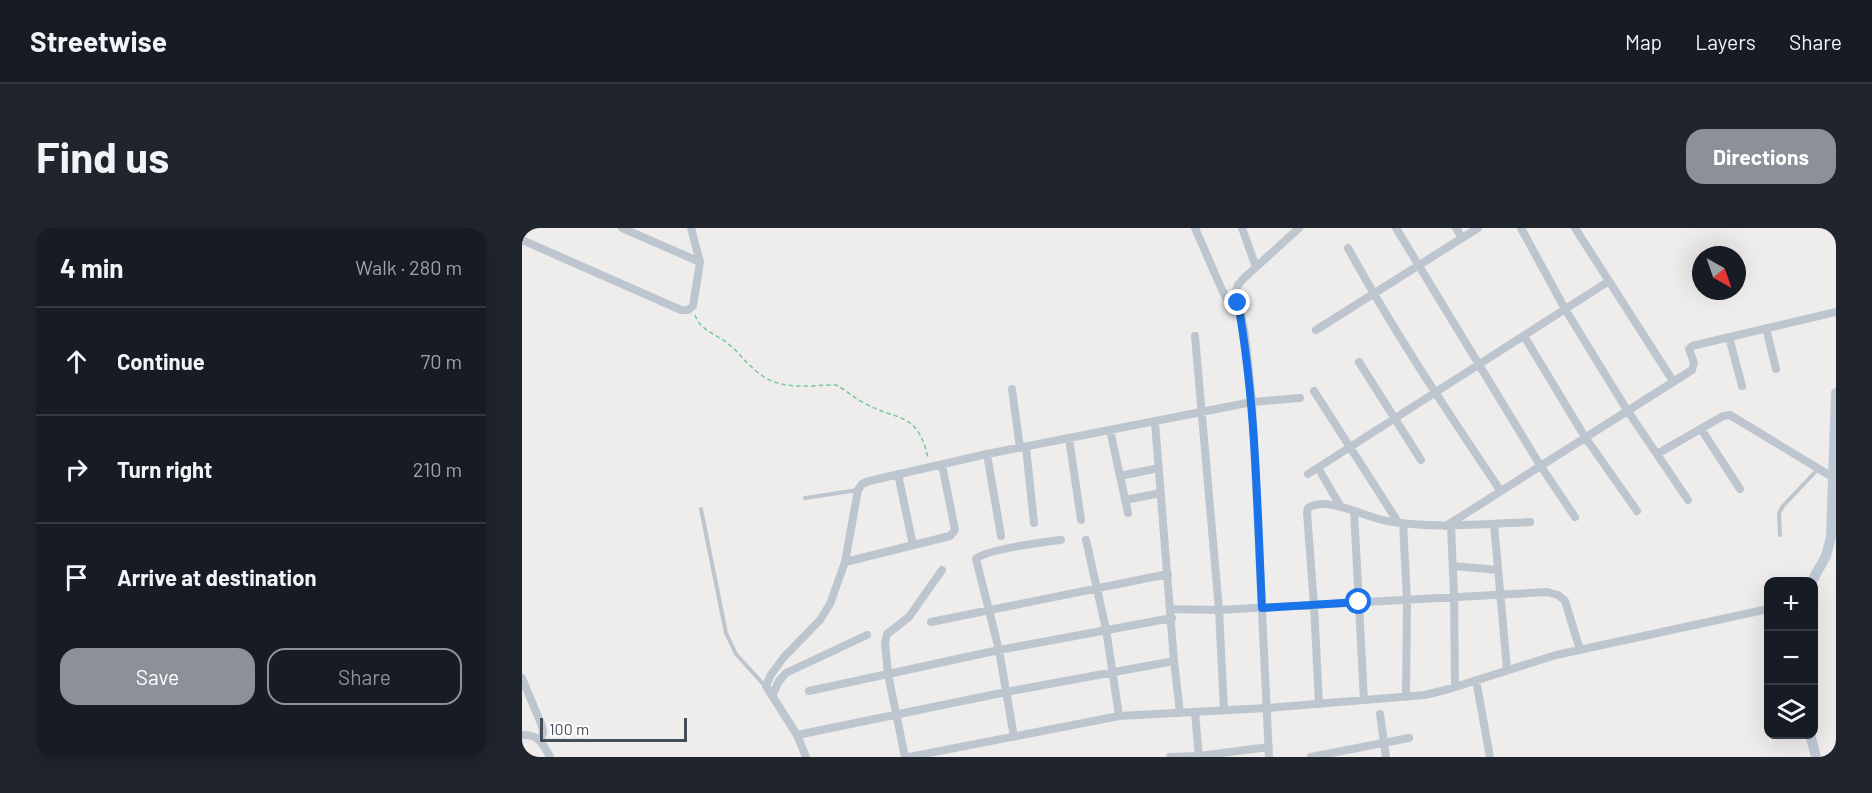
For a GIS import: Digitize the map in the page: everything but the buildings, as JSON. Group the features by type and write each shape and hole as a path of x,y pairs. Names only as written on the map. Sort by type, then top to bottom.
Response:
{"street":[{"path":"622,228 700,262"},
{"path":"522,240 681,310 688,310 693,306 700,262 691,228"},
{"path":"1195,228 1227,299 1238,303"},
{"path":"1242,228 1256,267"},
{"path":"1269,757 1252,402 1246,349 1238,303 1234,294 1238,285 1289,232 1299,228"},
{"path":"1396,228 1540,465 1575,517"},
{"path":"1456,228 1462,238"},
{"path":"1316,330 1478,228"},
{"path":"1521,228 1565,309 1627,410 1688,500"},
{"path":"1575,228 1673,381"},
{"path":"1348,248 1373,294 1435,393 1500,490"},
{"path":"1308,474 1609,281"},
{"path":"1449,526 1500,490 1692,370 1694,367 1689,349 1692,346 1836,312"},
{"path":"1766,328 1776,369"},
{"path":"1195,336 1219,610 1224,710"},
{"path":"1524,336 1585,436 1637,512"},
{"path":"1729,337 1742,386"},
{"path":"1359,362 1421,460"},
{"path":"1012,389 1034,523"},
{"path":"1314,391 1400,523 1407,599 1406,697"},
{"path":"1815,577 1826,556 1831,537 1836,393"},
{"path":"806,757 797,735 766,687 770,676 784,657 820,620 830,604 845,562 858,490 862,484 869,480 987,454 1252,402 1300,398"},
{"path":"1658,454 1723,416 1730,415 1834,478"},
{"path":"1155,422 1180,713"},
{"path":"1701,429 1740,489"},
{"path":"1110,430 1128,513"},
{"path":"1070,438 1081,520"},
{"path":"987,454 1001,536"},
{"path":"845,562 950,536 955,530 942,465"},
{"path":"1120,476 1159,468"},
{"path":"1318,468 1341,507"},
{"path":"898,474 913,546"},
{"path":"1125,500 1161,493"},
{"path":"1319,704 1308,508 1318,505 1341,507 1370,517 1400,523 1449,526 1530,522"},
{"path":"1354,511 1364,700"},
{"path":"1494,524 1507,669"},
{"path":"1449,526 1453,566 1455,687"},
{"path":"1014,737 999,650 977,557 1004,549 1061,540"},
{"path":"1086,540 1114,672 1119,716"},
{"path":"1453,566 1498,570"},
{"path":"942,570 913,613 887,634 885,643 888,674 907,757 1119,716 1267,708 1425,695 1556,655 1764,610"},
{"path":"932,622 1168,574"},
{"path":"1171,609 1219,610 1547,592 1558,595 1564,601 1580,650"},
{"path":"809,691 999,650 1172,618"},
{"path":"772,696 779,681 786,673 867,634"},
{"path":"797,735 1174,660"},
{"path":"522,678 542,726 541,740"},
{"path":"1476,680 1490,757"},
{"path":"1195,712 1199,756"},
{"path":"1380,714 1386,757"},
{"path":"522,735 533,736 541,740 550,757"},
{"path":"1313,757 1352,753 1384,742 1409,738"},
{"path":"1811,739 1816,757"},
{"path":"1170,757 1199,756 1269,747"}],"lane":[{"path":"1780,535 1779,513 1783,506 1818,469"},
{"path":"806,498 858,490"},
{"path":"701,508 726,633 736,654 766,687"}],"path":[{"path":"693,306 696,318 702,327 726,342 757,372 768,379 795,387 836,385 864,403 908,421 921,436 930,468"}],"route":[{"path":"1238,303 1252,402 1262,608 1359,602"}]}
